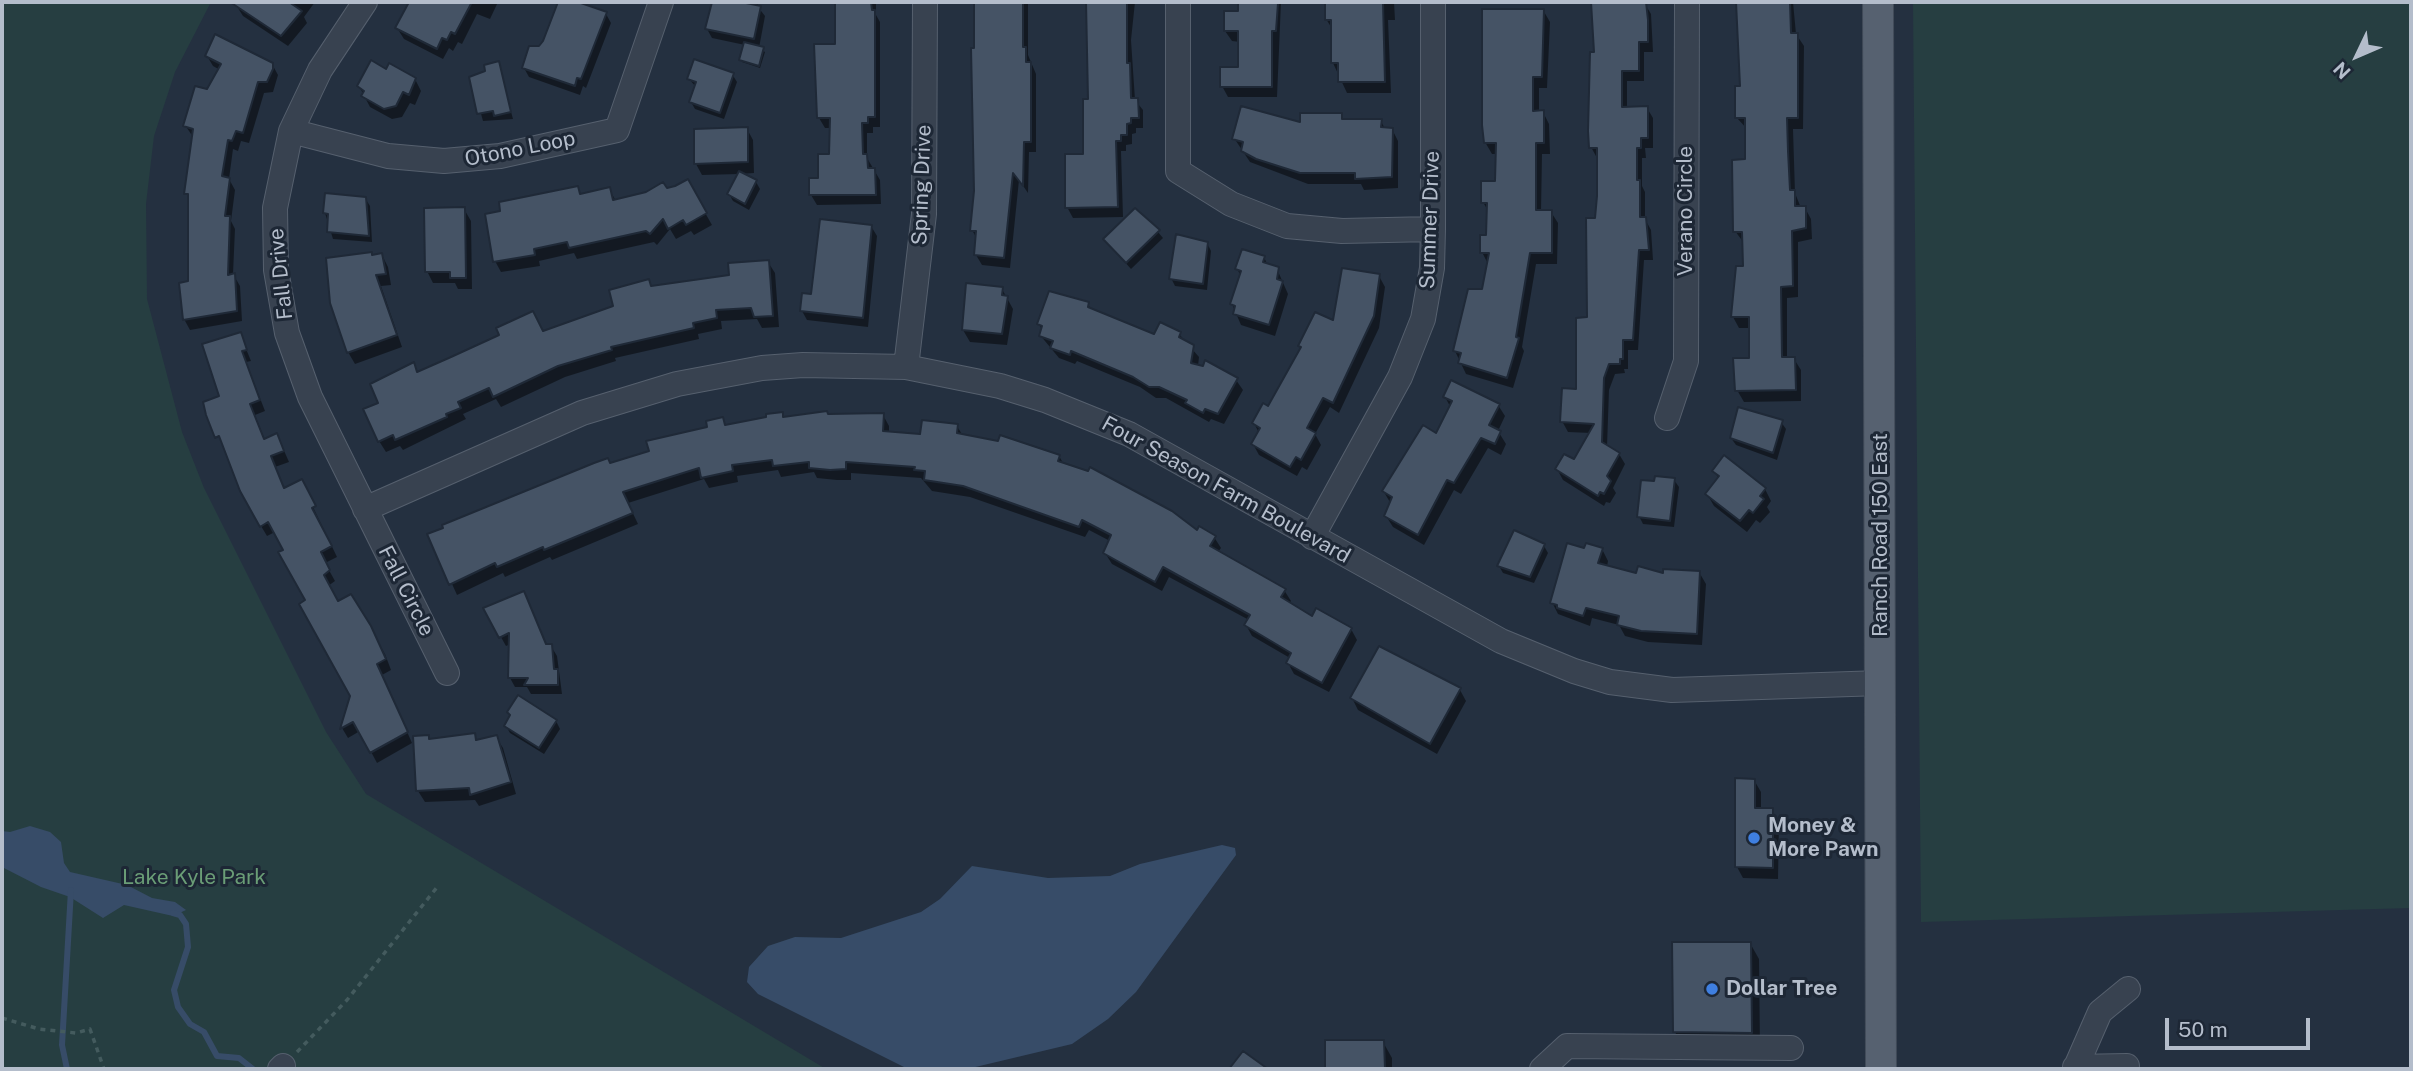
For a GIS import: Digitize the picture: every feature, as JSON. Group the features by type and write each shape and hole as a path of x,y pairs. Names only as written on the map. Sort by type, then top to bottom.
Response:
{"main road":[{"name":"Ranch Road 150 East","path":"1878,2 1881,1069"}],"street":[{"name":"Fall Drive","path":"365,2 320,70 291,131 275,208 274,240 280,302 287,333 310,397 365,509"},
{"name":"Otono Loop","path":"291,131 388,156 444,161 500,156 617,130 652,36 661,2"},
{"name":"Spring Drive","path":"906,367 924,214 925,2"},
{"path":"1178,2 1178,171 1231,204 1287,226 1342,231 1433,229"},
{"name":"Summer Drive","path":"1312,537 1384,408 1414,346 1429,293 1433,229 1433,2"},
{"name":"Verano Circle","path":"1667,418 1686,360 1687,2"},
{"name":"Four Season Farm Boulevard","path":"365,509 582,413 677,384 762,368 847,364 906,367 1000,386 1091,417 1166,453 1501,641 1574,671 1609,682 1672,690 1881,683"},
{"name":"Fall Circle","path":"365,509 447,673"},
{"path":"2127,1066 2075,1068 2099,1012 2128,989"},
{"path":"1542,1069 1567,1046 1791,1048"}],"path":[{"path":"281,1068 347,1000 438,886"},
{"path":"2,1018 50,1030 76,1033 90,1029 104,1069"}],"green space":[{"name":"Lake Kyle Park","path":"2,2 211,2 175,72 154,136 146,204 147,299 182,432 204,488 326,732 366,794 826,1069 2,1069"},
{"path":"1913,2 2411,2 2411,908 1921,922"}],"water":[{"path":"30,826 50,832 61,842 64,863 70,872 127,885 152,898 175,902 186,910 173,916 124,905 103,918 70,897 41,887 2,867 2,831 10,832"},
{"path":"1222,845 1235,848 1236,855 1136,992 1108,1019 1072,1044 967,1069 908,1069 758,994 747,982 749,967 768,946 795,937 841,938 921,912 940,899 972,866 1048,878 1110,876 1140,864"}],"building":[{"path":"230,2 289,2 302,11 281,36"},
{"path":"409,2 472,2 455,34 451,32 447,40 442,38 437,49 395,28"},
{"path":"558,2 578,2 607,12 581,79 577,78 575,86 522,68 529,46 539,46 543,41"},
{"path":"712,2 741,2 761,6 754,39 705,29"},
{"path":"835,2 871,2 872,10 875,10 875,117 868,117 868,123 862,123 863,154 867,154 868,168 875,168 876,195 809,195 809,178 818,178 818,154 829,154 830,118 817,118 814,44 835,44"},
{"path":"974,2 1023,2 1023,47 1026,47 1026,62 1031,62 1031,142 1024,142 1023,186 1013,173 1004,258 974,255 976,231 970,231 974,191 971,48 974,48"},
{"path":"1086,2 1127,2 1127,63 1130,63 1131,98 1138,98 1139,118 1131,118 1131,123 1127,124 1127,135 1121,135 1121,141 1116,141 1118,207 1065,208 1065,154 1083,154 1083,99 1088,99"},
{"path":"1238,2 1278,3 1276,31 1272,31 1272,87 1220,87 1220,67 1238,67 1238,31 1224,31 1224,11 1238,11"},
{"path":"1325,2 1383,2 1385,82 1338,82 1338,63 1331,63 1331,20 1325,20"},
{"path":"1591,2 1646,2 1648,20 1648,42 1639,42 1639,71 1622,71 1622,107 1648,106 1648,138 1641,138 1641,148 1637,148 1637,180 1640,180 1640,217 1646,217 1649,250 1639,250 1633,340 1623,340 1623,359 1620,359 1620,364 1609,364 1604,378 1602,442 1620,453 1607,476 1611,481 1604,494 1600,492 1598,496 1555,469 1564,454 1574,459 1594,424 1560,422 1562,388 1576,389 1576,318 1587,317 1586,218 1595,218 1597,196 1597,148 1589,148 1588,131 1590,52 1594,52"},
{"path":"1736,2 1790,2 1791,33 1798,33 1798,118 1787,118 1788,151 1790,190 1795,190 1795,206 1806,206 1806,228 1792,231 1793,286 1781,287 1782,357 1795,357 1796,390 1735,391 1733,358 1749,358 1749,317 1731,317 1736,266 1743,266 1742,232 1733,232 1732,160 1745,159 1745,118 1735,118 1735,86 1740,86"},
{"path":"1482,9 1544,9 1542,77 1533,77 1533,111 1544,110 1544,143 1536,143 1536,210 1552,210 1552,253 1530,253 1516,337 1519,338 1507,378 1458,363 1461,353 1453,351 1468,289 1482,289 1489,253 1480,253 1480,235 1486,235 1487,203 1481,203 1481,181 1495,181 1496,143 1484,143 1482,125"},
{"path":"215,34 273,63 273,69 267,82 258,82 243,133 236,131 232,141 228,140 222,176 230,178 225,216 230,216 228,275 235,273 237,311 183,320 179,283 188,281 188,194 184,194 193,129 183,126 195,86 207,89 221,64 205,56"},
{"path":"744,42 764,47 759,66 739,60"},
{"path":"694,59 734,73 720,113 689,102 696,82 687,79"},
{"path":"371,60 386,69 389,63 416,78 409,95 403,92 396,106 384,109 361,96 364,91 357,86"},
{"path":"499,61 511,112 494,116 493,111 477,114 469,77 485,71 484,65"},
{"path":"1241,106 1300,122 1300,113 1342,113 1342,119 1382,119 1381,127 1393,128 1392,177 1355,179 1355,173 1300,173 1256,159 1241,151 1243,142 1232,139"},
{"path":"748,127 748,162 694,164 694,129"},
{"path":"739,171 757,180 745,204 727,194"},
{"path":"688,179 707,213 686,225 683,220 668,229 663,219 650,234 646,231 569,248 567,242 534,249 535,255 493,262 485,214 500,211 499,202 578,186 580,194 610,187 613,200 646,192 663,182 667,188"},
{"path":"325,193 366,197 369,236 327,232 328,214 323,213"},
{"path":"465,207 466,278 450,278 450,272 425,272 424,208"},
{"path":"1135,208 1160,230 1126,263 1103,239"},
{"path":"820,219 872,225 863,318 800,311 802,293 811,294"},
{"path":"1176,234 1208,242 1203,284 1169,279"},
{"path":"1242,249 1265,256 1263,262 1279,267 1277,279 1283,281 1269,325 1233,314 1235,306 1230,304 1241,271 1235,269"},
{"path":"372,252 372,255 382,253 386,274 376,275 397,335 347,353 330,303 326,258"},
{"path":"769,260 773,316 754,317 751,308 716,310 717,318 693,323 694,328 611,347 612,350 558,366 493,397 489,388 458,402 461,408 446,414 447,417 395,440 393,435 378,442 363,409 378,403 370,384 414,362 417,372 451,357 499,335 496,328 533,311 543,331 613,306 609,290 649,279 651,286 729,275 728,263"},
{"path":"1342,268 1380,274 1374,316 1333,403 1323,398 1307,428 1316,433 1301,460 1296,457 1290,467 1251,444 1260,428 1252,423 1263,403 1268,406 1301,347 1298,346 1315,312 1333,320"},
{"path":"966,283 1003,287 1002,295 1008,296 1002,334 962,330"},
{"path":"1049,291 1089,302 1088,307 1154,334 1160,322 1181,332 1179,337 1194,345 1191,363 1203,366 1205,360 1238,378 1218,414 1205,409 1203,413 1185,403 1187,400 1159,387 1149,387 1133,377 1071,351 1070,355 1050,348 1053,341 1039,336 1042,326 1037,324"},
{"path":"241,332 247,350 242,351 260,400 250,404 264,439 277,433 284,451 271,456 284,488 302,479 316,506 312,508 332,546 321,552 330,570 324,575 338,601 351,594 371,626 386,659 377,664 408,732 370,753 353,722 340,729 350,696 299,604 305,600 278,552 283,550 268,522 260,527 240,491 219,436 215,438 206,415 203,402 219,396 202,344"},
{"path":"1451,380 1500,404 1489,425 1501,431 1495,444 1481,438 1454,483 1447,480 1418,535 1384,516 1392,497 1382,491 1423,425 1436,433 1452,401 1443,397"},
{"path":"1738,407 1783,420 1773,453 1730,438"},
{"path":"827,411 828,414 884,413 883,431 920,434 922,420 958,424 957,433 998,441 1000,435 1060,455 1058,461 1088,471 1090,467 1172,511 1197,530 1199,526 1216,536 1210,546 1286,589 1281,597 1312,616 1316,608 1352,628 1322,683 1286,663 1291,653 1244,625 1250,615 1163,567 1155,582 1103,553 1111,535 1082,520 1079,527 963,486 924,480 925,471 914,470 915,467 846,462 846,469 830,470 809,468 809,462 773,466 772,460 732,465 733,471 701,478 699,468 623,492 633,513 544,550 543,547 497,567 495,563 449,585 427,534 443,528 442,525 594,463 608,458 610,463 649,451 646,441 707,427 706,421 723,417 725,425 766,417 766,414 783,412 783,417"},
{"path":"1724,455 1766,488 1760,496 1764,499 1753,513 1749,510 1740,521 1705,494 1719,476 1712,471"},
{"path":"1655,476 1675,478 1670,521 1637,517 1641,480 1654,481"},
{"path":"1514,530 1545,544 1530,577 1497,566"},
{"path":"1567,543 1584,548 1586,543 1603,548 1598,563 1636,573 1638,566 1663,573 1663,569 1700,571 1697,634 1641,631 1617,625 1619,616 1586,608 1583,616 1557,608 1557,605 1550,603"},
{"path":"524,591 546,644 552,644 554,669 558,669 558,685 524,685 528,678 508,678 509,633 499,638 483,608"},
{"path":"1379,646 1461,688 1430,744 1350,698"},
{"path":"518,695 557,720 539,748 504,726 510,715 507,712"},
{"path":"475,733 476,740 497,735 511,782 470,795 469,788 416,791 413,736 429,735 429,739"},
{"name":"Money & More Pawn","path":"1735,778 1755,779 1755,808 1773,808 1773,868 1735,867"},
{"name":"Dollar Tree","path":"1672,942 1751,942 1752,1033 1673,1032"},
{"path":"1325,1040 1384,1040 1385,1069 1325,1069"},
{"path":"1243,1051 1268,1069 1229,1069"}],"waterway":[{"path":"67,1069 62,1045 71,890"},
{"path":"173,913 180,915 186,924 188,947 174,990 178,1007 190,1024 204,1032 217,1056 239,1058 253,1069"}],"place":[{"name":"Money & More Pawn","path":"1754,838"},
{"name":"Dollar Tree","path":"1712,989"}]}
